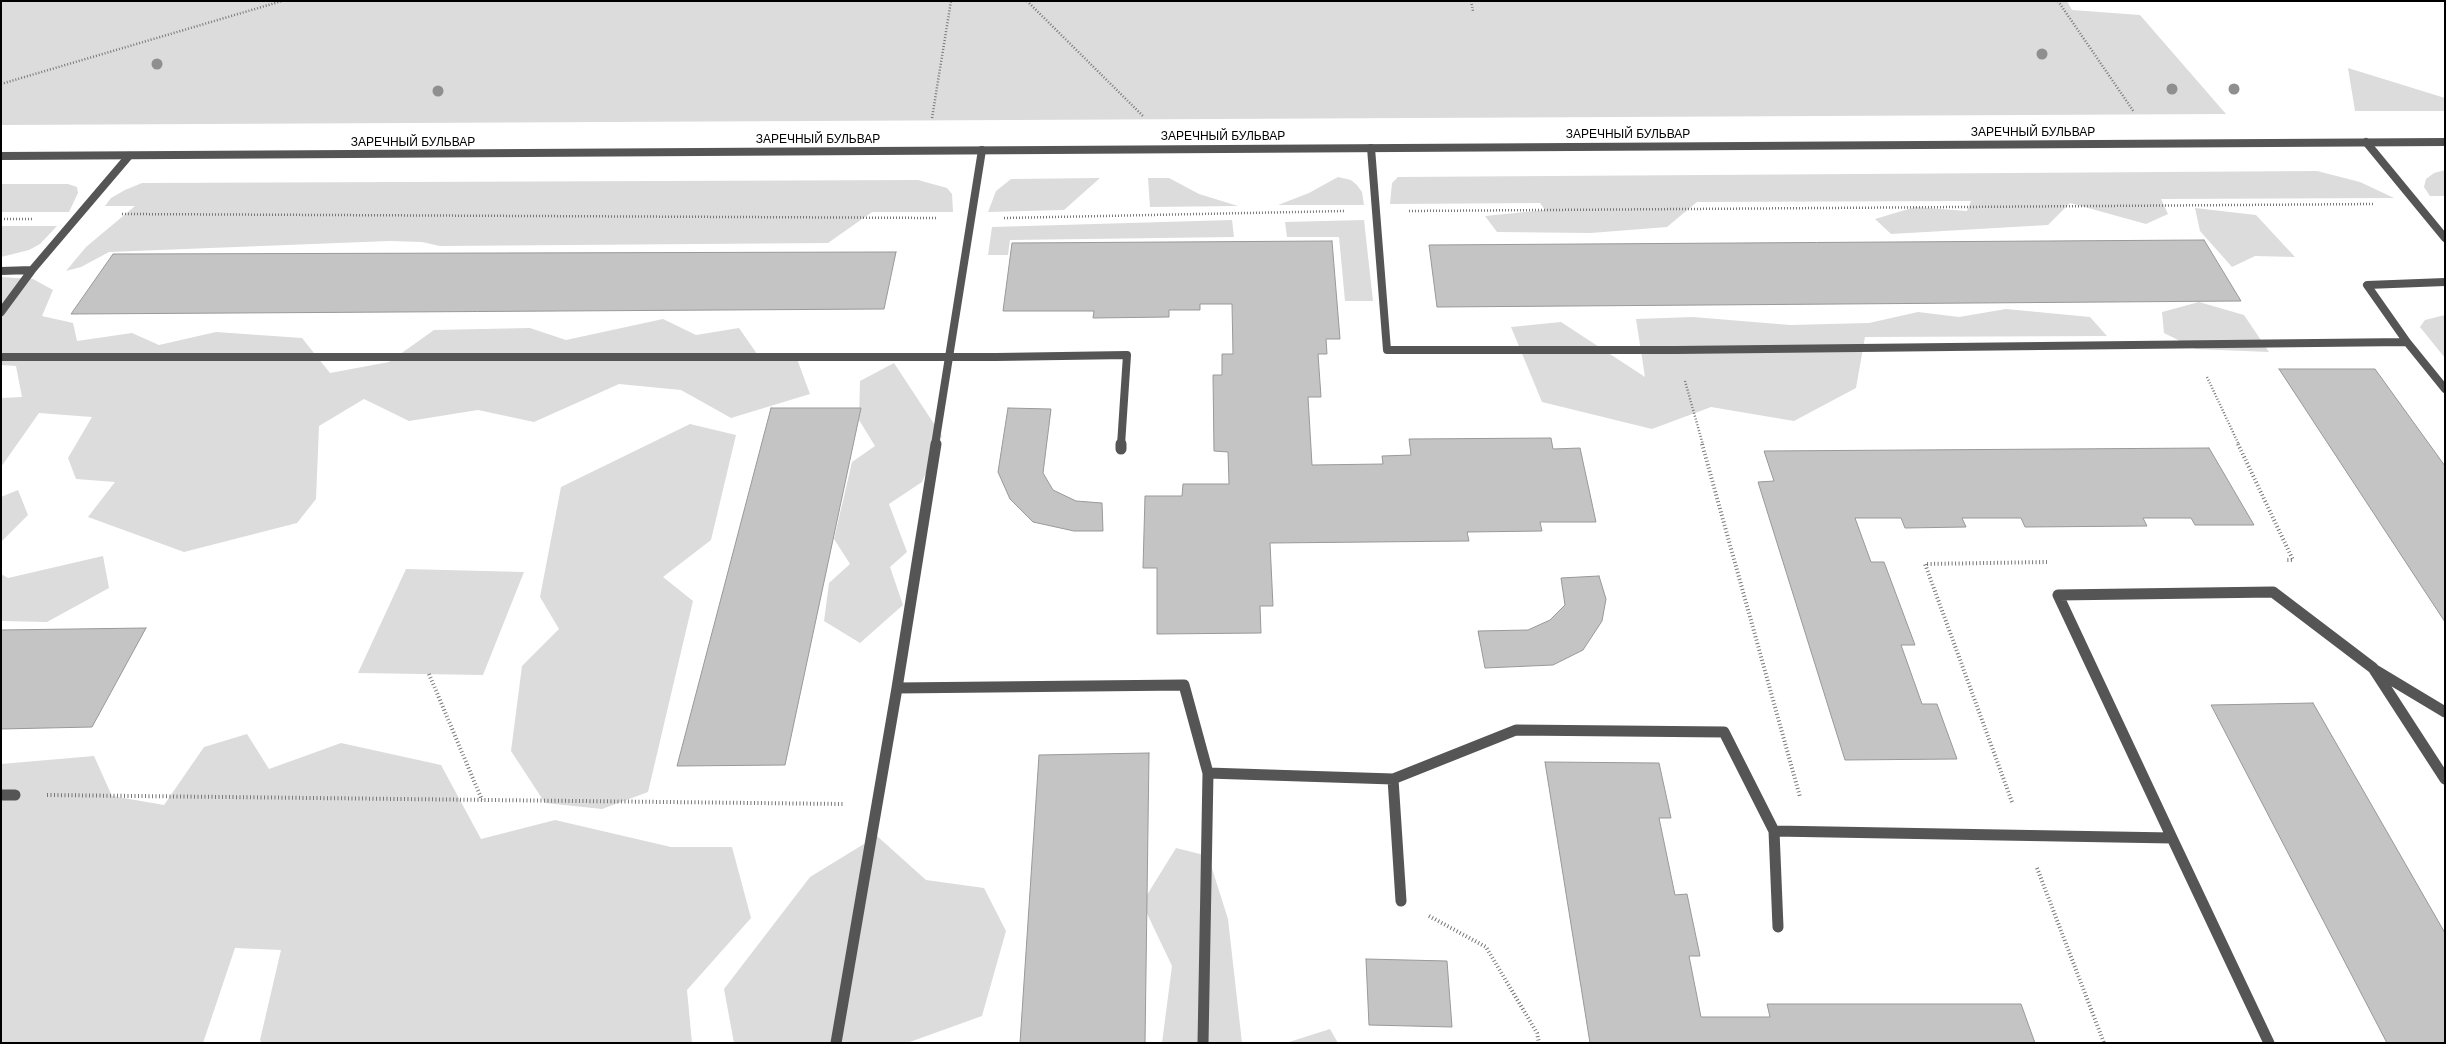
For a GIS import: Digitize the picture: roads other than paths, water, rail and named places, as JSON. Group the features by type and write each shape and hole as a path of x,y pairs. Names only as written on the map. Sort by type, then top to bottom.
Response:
{"street":[{"path":"2366,142 2445,238"},
{"name":"ЗАРЕЧНЫЙ БУЛЬВАР","path":"1,156 2445,142"},
{"path":"1371,148 1387,350 1676,350 2407,342"},
{"path":"836,1043 897,688 950,356 969,218 982,150"},
{"path":"1,312 32,270 80,216 128,156"},
{"path":"1,270 32,270"},
{"path":"2445,282 2367,285 2407,342 2445,389"},
{"path":"1,357 1127,355 1121,449"},
{"path":"2269,1043 2058,595 2273,592 2373,668 2445,712"},
{"path":"2373,668 2445,779"},
{"path":"897,688 1184,685 1208,772 1203,1043"},
{"path":"1208,772 1393,779 1516,730 1724,732 1774,831 1778,927"},
{"path":"1393,779 1401,901"},
{"path":"1,795 16,795"},
{"path":"1774,831 2172,838"}]}
